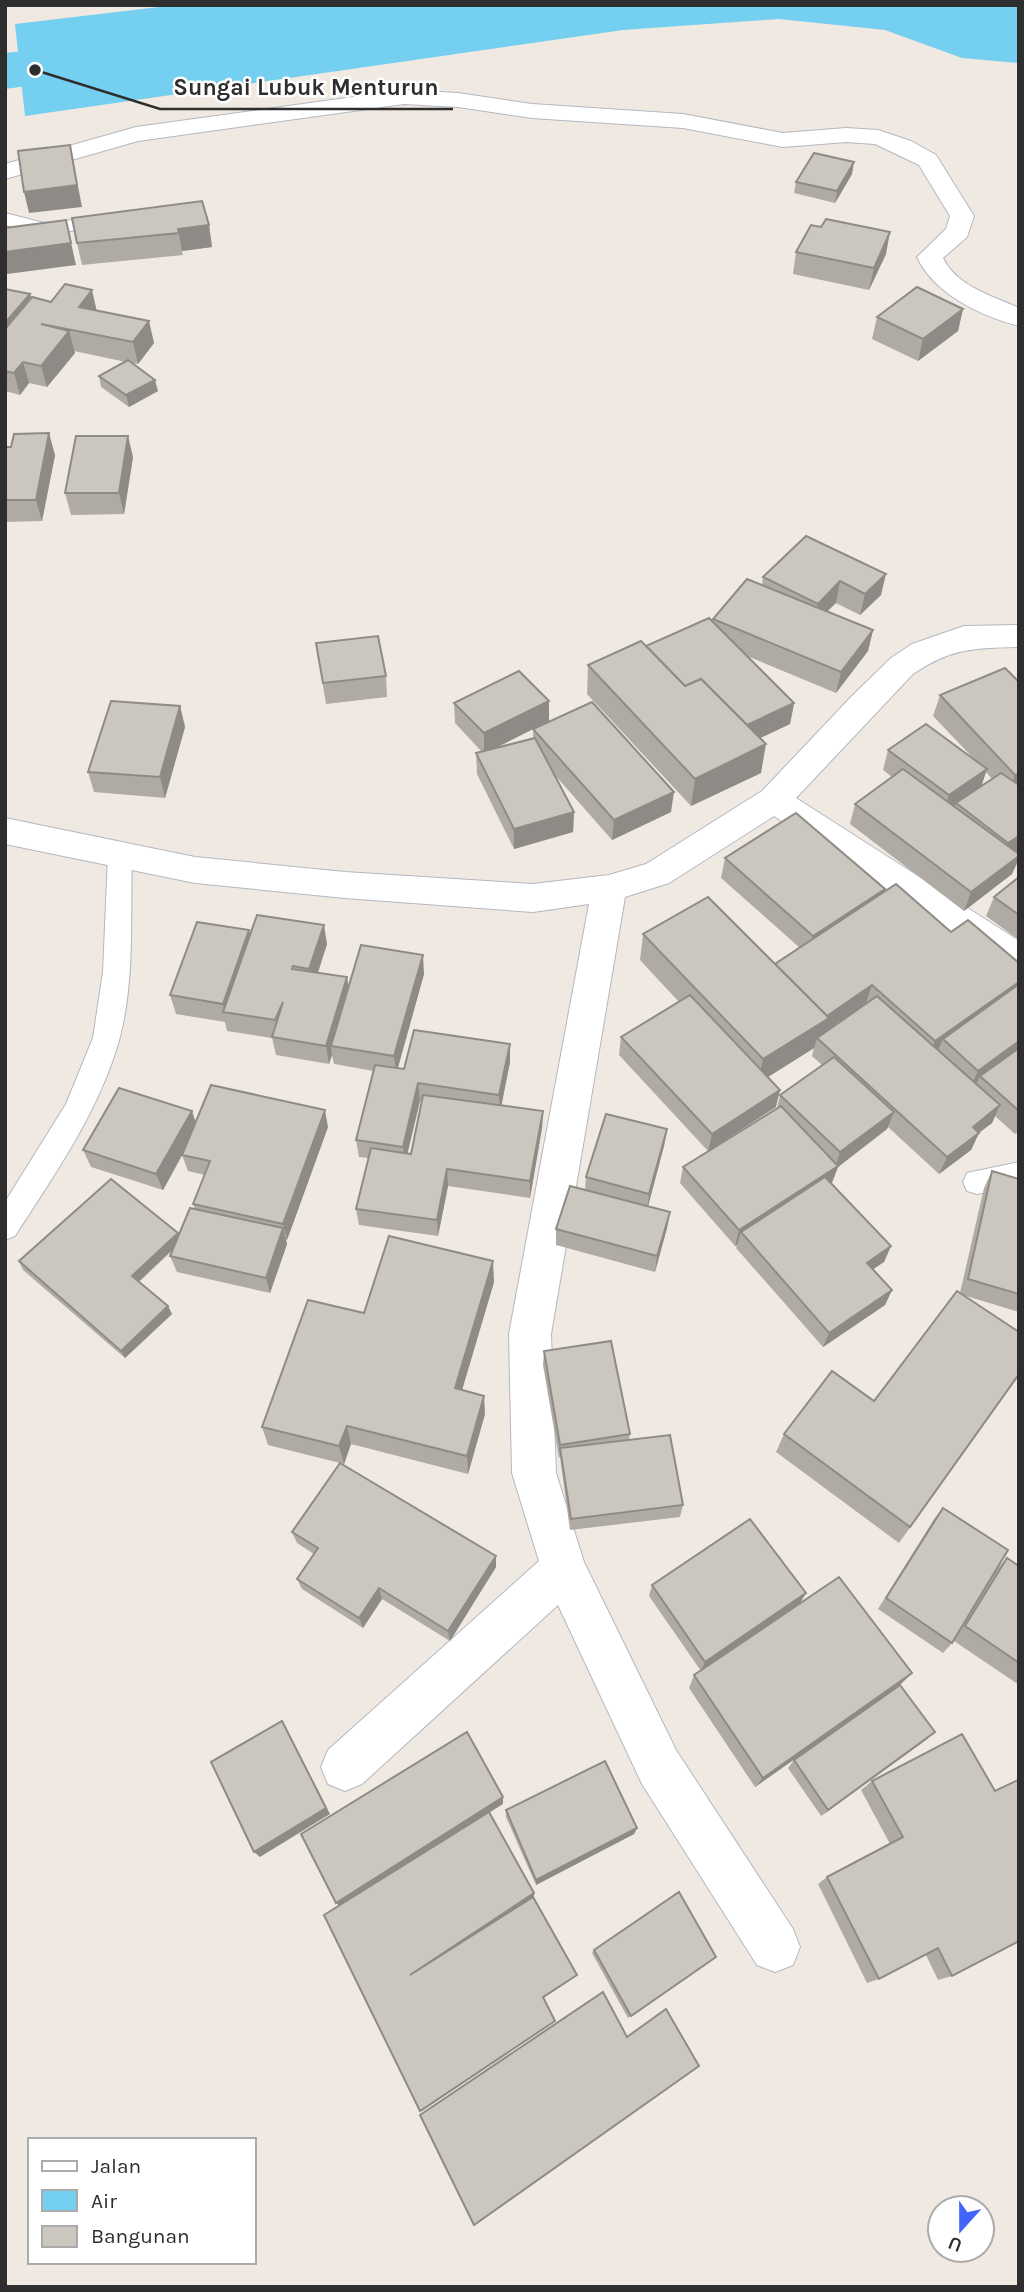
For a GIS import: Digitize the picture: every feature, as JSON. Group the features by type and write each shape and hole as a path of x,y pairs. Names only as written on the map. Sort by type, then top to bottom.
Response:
{"street":[{"path":"5,172 136,134 404,97 532,111 683,121 755,137 783,140 846,135 878,137 903,146 928,160 962,216 958,232 930,257 932,267 943,281 1019,318"},
{"path":"5,831 195,870 345,885 533,898 609,888 657,874 774,800 902,666 950,640 1019,636"},
{"path":"774,800 1019,959"},
{"path":"609,888 530,1334 534,1473 564,1569 659,1767 775,1947"},
{"path":"345,1767 564,1569"}],"lane":[{"path":"5,218 24,226 55,227 132,219"},
{"path":"5,1227 66,1128 88,1086 107,1037 113,992 120,856"},
{"path":"977,1182 1019,1174"}],"water":[{"path":"176,5 1019,5 1019,63 962,58 885,30 779,19 623,30 25,116 15,24"}],"building":[{"path":"70,145 77,185 24,192 18,151"},
{"path":"814,153 854,162 837,191 796,182"},
{"path":"202,201 209,225 178,229 179,233 77,243 72,218"},
{"path":"826,219 890,232 874,268 796,252 811,225 821,227"},
{"path":"66,220 71,243 5,252 5,228"},
{"path":"65,284 92,290 79,307 149,321 133,342 41,324 69,331 41,366 23,362 14,373 5,371 5,329 32,297 51,302"},
{"path":"917,287 963,309 923,339 877,317"},
{"path":"5,289 30,294 5,323"},
{"path":"128,360 155,380 126,395 99,376"},
{"path":"49,433 36,500 5,500 5,447 11,447 14,434"},
{"path":"76,436 128,436 119,493 65,493"},
{"path":"806,536 886,574 865,594 840,581 818,604 763,577"},
{"path":"747,579 873,630 841,672 713,619"},
{"path":"709,618 794,703 747,725 701,679 685,686 646,646"},
{"path":"378,636 386,676 323,683 316,643"},
{"path":"641,641 685,686 701,679 766,744 695,779 588,665"},
{"path":"1005,668 1019,682 1019,774 1015,775 940,695"},
{"path":"519,671 549,701 484,733 454,703"},
{"path":"111,701 180,706 160,777 88,772"},
{"path":"592,702 674,792 614,820 533,729"},
{"path":"926,724 987,769 949,795 888,750"},
{"path":"535,738 574,812 514,829 476,753"},
{"path":"903,769 1019,856 971,892 855,804"},
{"path":"1001,773 1019,785 1019,836 1008,843 956,803"},
{"path":"796,813 885,889 813,936 725,858"},
{"path":"1019,877 1019,915 994,897"},
{"path":"896,884 951,932 968,920 1019,963 1019,982 935,1041 872,985 827,1016 775,964"},
{"path":"708,897 829,1018 763,1059 643,934"},
{"path":"257,915 324,925 309,969 293,966 292,969 347,977 326,1046 272,1037 283,1002 275,1020 223,1012"},
{"path":"197,922 249,930 223,1004 170,995"},
{"path":"361,945 423,955 394,1056 331,1046"},
{"path":"1019,984 1019,1041 978,1071 943,1039"},
{"path":"690,995 780,1090 712,1134 621,1037"},
{"path":"877,996 1000,1105 973,1127 979,1133 947,1157 817,1038"},
{"path":"414,1030 510,1044 499,1095 418,1083 403,1147 356,1140 375,1065 404,1069"},
{"path":"1019,1048 1019,1111 980,1076"},
{"path":"834,1057 894,1112 840,1152 780,1095"},
{"path":"211,1085 325,1110 283,1224 193,1204 210,1161 182,1155"},
{"path":"119,1088 192,1111 156,1174 83,1150"},
{"path":"423,1095 543,1111 530,1181 447,1169 437,1220 356,1209 371,1148 411,1154"},
{"path":"781,1106 838,1166 739,1230 683,1167"},
{"path":"606,1114 667,1129 649,1194 586,1177"},
{"path":"992,1171 1019,1179 1019,1294 968,1279"},
{"path":"825,1177 891,1246 867,1263 892,1290 829,1333 741,1232"},
{"path":"111,1179 178,1233 132,1276 168,1306 121,1351 19,1261"},
{"path":"570,1186 670,1212 657,1256 556,1229"},
{"path":"190,1208 283,1228 266,1278 170,1256"},
{"path":"389,1236 493,1261 455,1388 484,1396 467,1456 347,1426 339,1446 262,1427 308,1300 364,1313"},
{"path":"957,1291 1019,1332 1019,1374 910,1527 784,1434 832,1371 874,1401"},
{"path":"611,1341 630,1434 560,1445 544,1351"},
{"path":"670,1435 683,1505 571,1519 560,1448"},
{"path":"340,1463 496,1556 448,1631 379,1588 359,1618 297,1579 318,1548 292,1532"},
{"path":"943,1508 1008,1550 952,1643 886,1598"},
{"path":"750,1519 806,1593 705,1662 652,1585"},
{"path":"1007,1558 1019,1566 1019,1663 965,1626"},
{"path":"839,1577 912,1673 763,1778 694,1675"},
{"path":"900,1685 935,1732 828,1810 794,1760"},
{"path":"282,1721 326,1808 254,1852 211,1762"},
{"path":"467,1732 503,1797 336,1903 301,1834"},
{"path":"962,1734 995,1791 1018,1780 1019,1782 1019,1941 952,1976 938,1948 879,1979 827,1877 903,1837 872,1781"},
{"path":"605,1761 637,1828 536,1880 506,1810"},
{"path":"489,1812 534,1893 410,1975 533,1897 577,1975 543,1997 555,2021 420,2111 324,1915"},
{"path":"679,1892 716,1957 631,2016 594,1950"},
{"path":"603,1992 627,2037 666,2009 699,2066 474,2225 420,2115"}],"waterway":[{"path":"5,71 158,53"}],"place":[{"name":"Sungai Lubuk Menturun","path":"35,70"}]}
